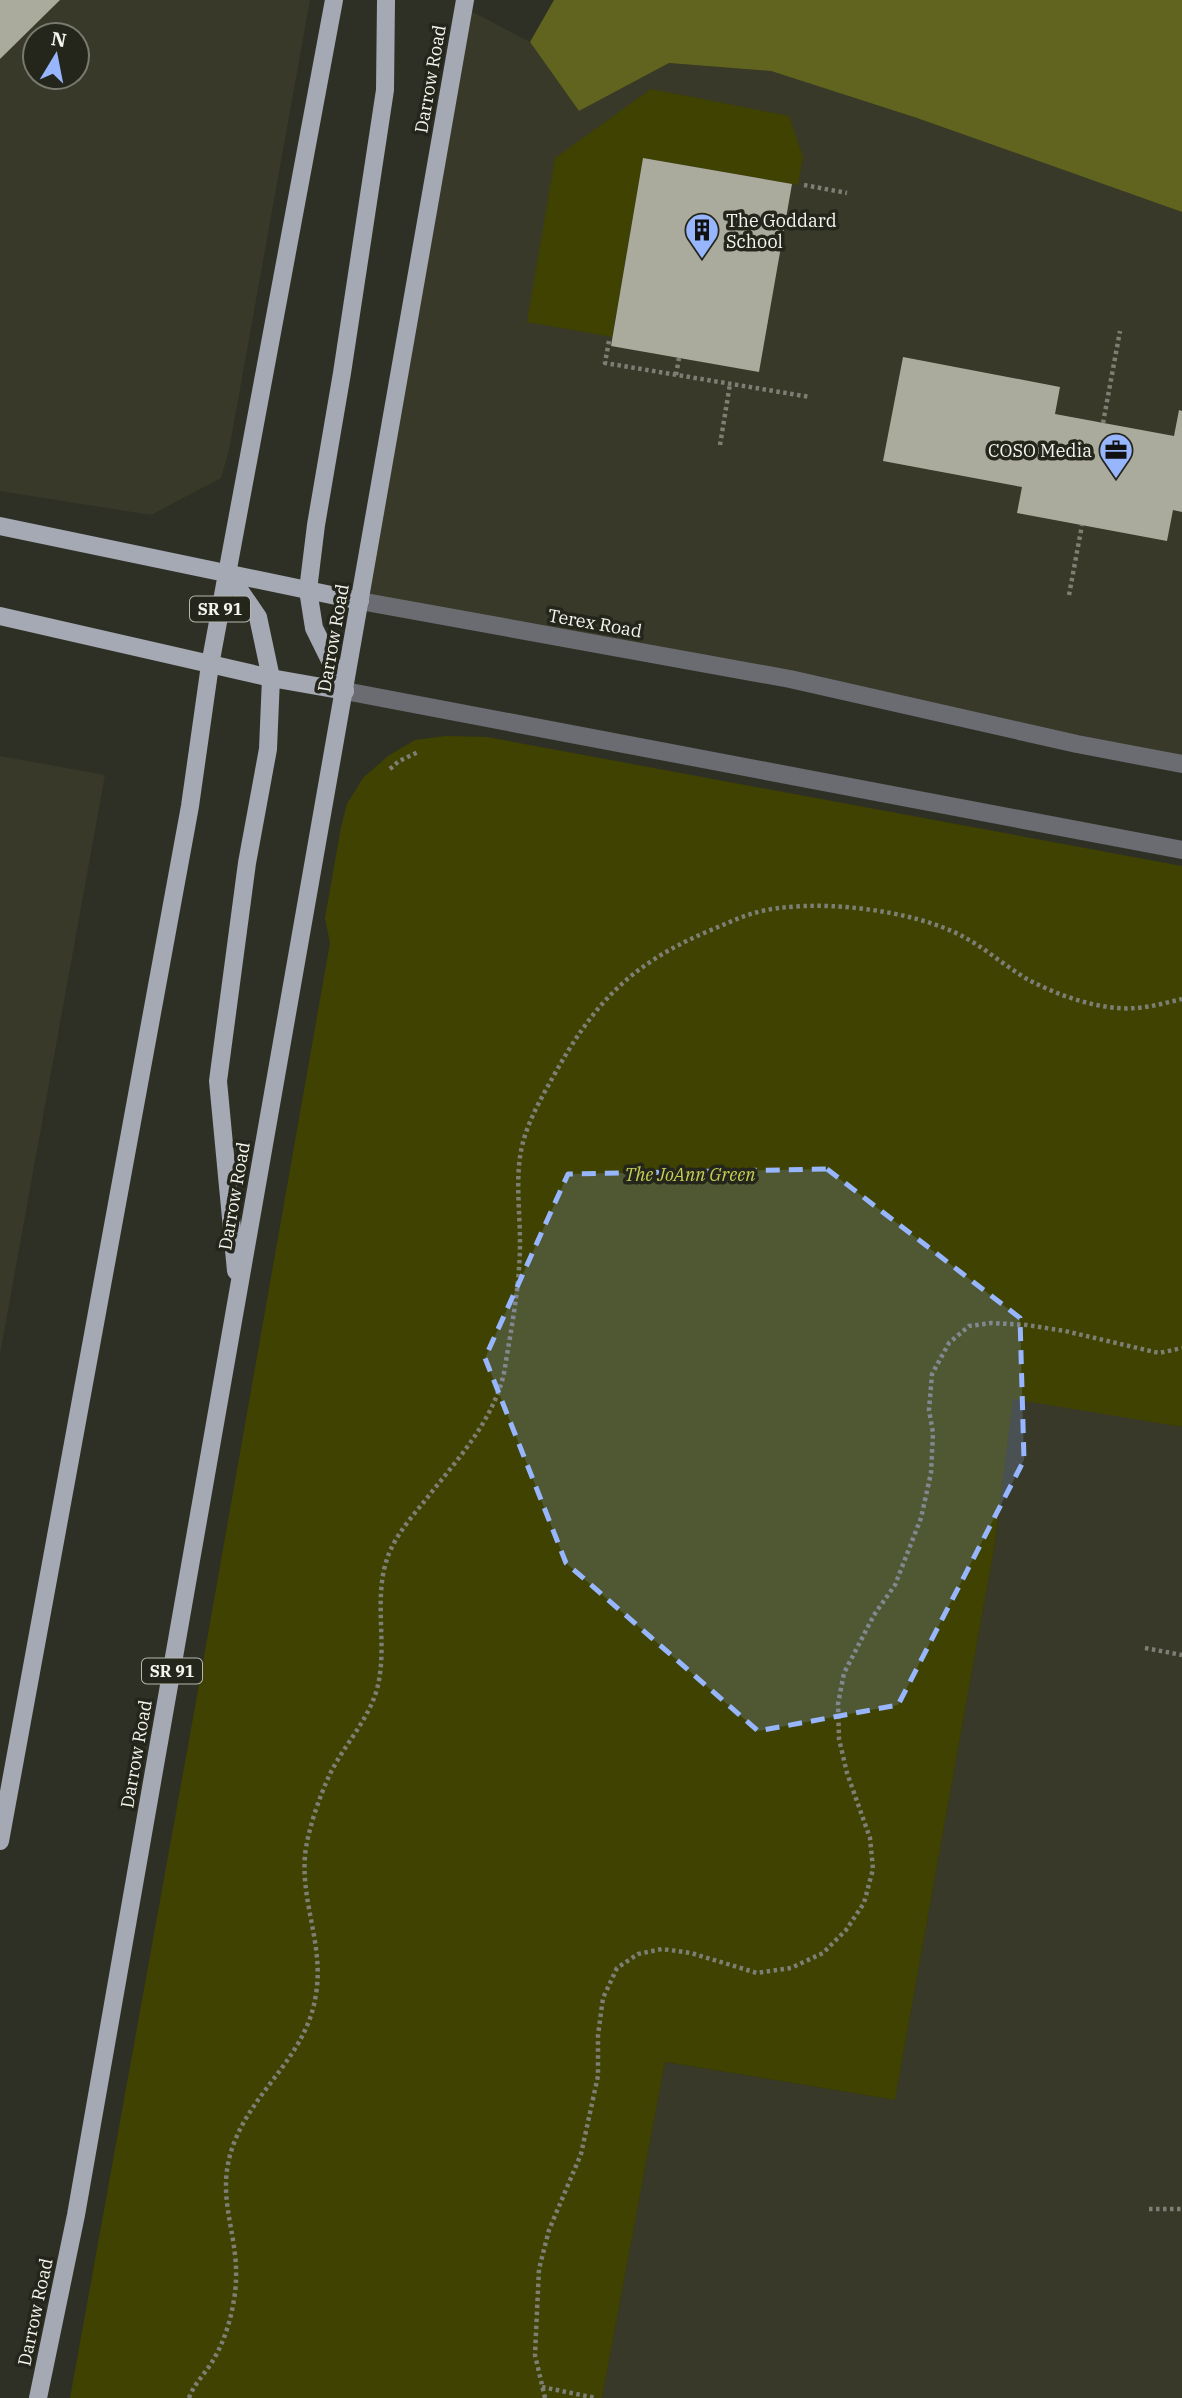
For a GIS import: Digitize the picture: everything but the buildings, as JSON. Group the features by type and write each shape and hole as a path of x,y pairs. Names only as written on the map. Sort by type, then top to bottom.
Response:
{"main road":[{"name":"SR 91","path":"0,1841 190,806 210,665 334,0"},
{"path":"345,691 314,628 308,590 385,90 386,0"},
{"name":"Darrow Road","path":"38,2398 76,2215 465,0"},
{"name":"Terex Road","path":"0,526 360,601"},
{"path":"227,572 258,617 271,678 268,749 247,863 218,1081 238,1295"},
{"path":"0,616 210,665 345,691"}],"street":[{"name":"Terex Road","path":"360,601 790,679 1077,744 1182,764"},
{"path":"345,691 1182,850"}],"path":[{"path":"804,185 847,193"},
{"path":"1103,423 1120,331"},
{"path":"609,341 605,363 810,397"},
{"path":"676,375 679,358"},
{"path":"720,444 730,384"},
{"path":"1069,595 1083,525"},
{"path":"390,769 418,752"},
{"path":"189,2398 191,2390 213,2362 226,2330 236,2285 235,2250 224,2183 232,2146 248,2112 288,2062 304,2036 316,1997 319,1963 306,1892 305,1853 330,1773 366,1716 377,1687 383,1578 390,1550 410,1520 470,1446 502,1381 518,1285 520,1155 540,1100 575,1038 606,998 629,975 658,956 687,940 754,913 801,905 822,904 858,908 929,923 961,934 1027,979 1092,1004 1122,1009 1182,999"},
{"path":"545,2398 535,2355 539,2269 549,2230 582,2154 598,2076 598,2035 603,1998 617,1968 638,1954 662,1949 691,1953 757,1973 791,1968 824,1953 846,1930 863,1903 873,1869 870,1838 847,1773 839,1739 838,1704 844,1673 863,1635 894,1585 921,1518 931,1473 933,1433 929,1410 932,1374 949,1343 969,1326 991,1323 1065,1331 1158,1353 1182,1348"},
{"path":"1145,1648 1182,1655"},
{"path":"1149,2209 1182,2209"},
{"path":"542,2387 596,2398"}],"highlighted area":[{"path":"827,1169 1020,1318 1024,1460 898,1705 758,1731 566,1563 485,1358 568,1174"}],"shaded area":[{"path":"0,0 310,0 229,450 221,478 151,515 0,491"},
{"path":"463,7 530,42 579,111 669,63 771,71 917,118 1182,212 1182,764 360,601"},
{"path":"0,756 105,775 0,1354"},
{"path":"1013,1398 1182,1427 1182,2398 602,2398 665,2062 895,2100 995,1543"}],"green space":[{"path":"554,0 1182,0 1182,212 917,118 771,71 669,63 579,111 530,42"},
{"path":"651,89 789,116 803,157 798,185 643,158 612,337 527,322 555,158"},
{"name":"The JoAnn Green","path":"445,736 487,737 1182,866 1182,1427 1013,1399 995,1543 895,2100 665,2062 602,2398 70,2398 330,943 325,918 341,827 347,804 363,778 388,756 415,740"}],"place":[{"name":"The Goddard School","path":"702,260"},
{"name":"COSO Media","path":"1116,480"}]}
